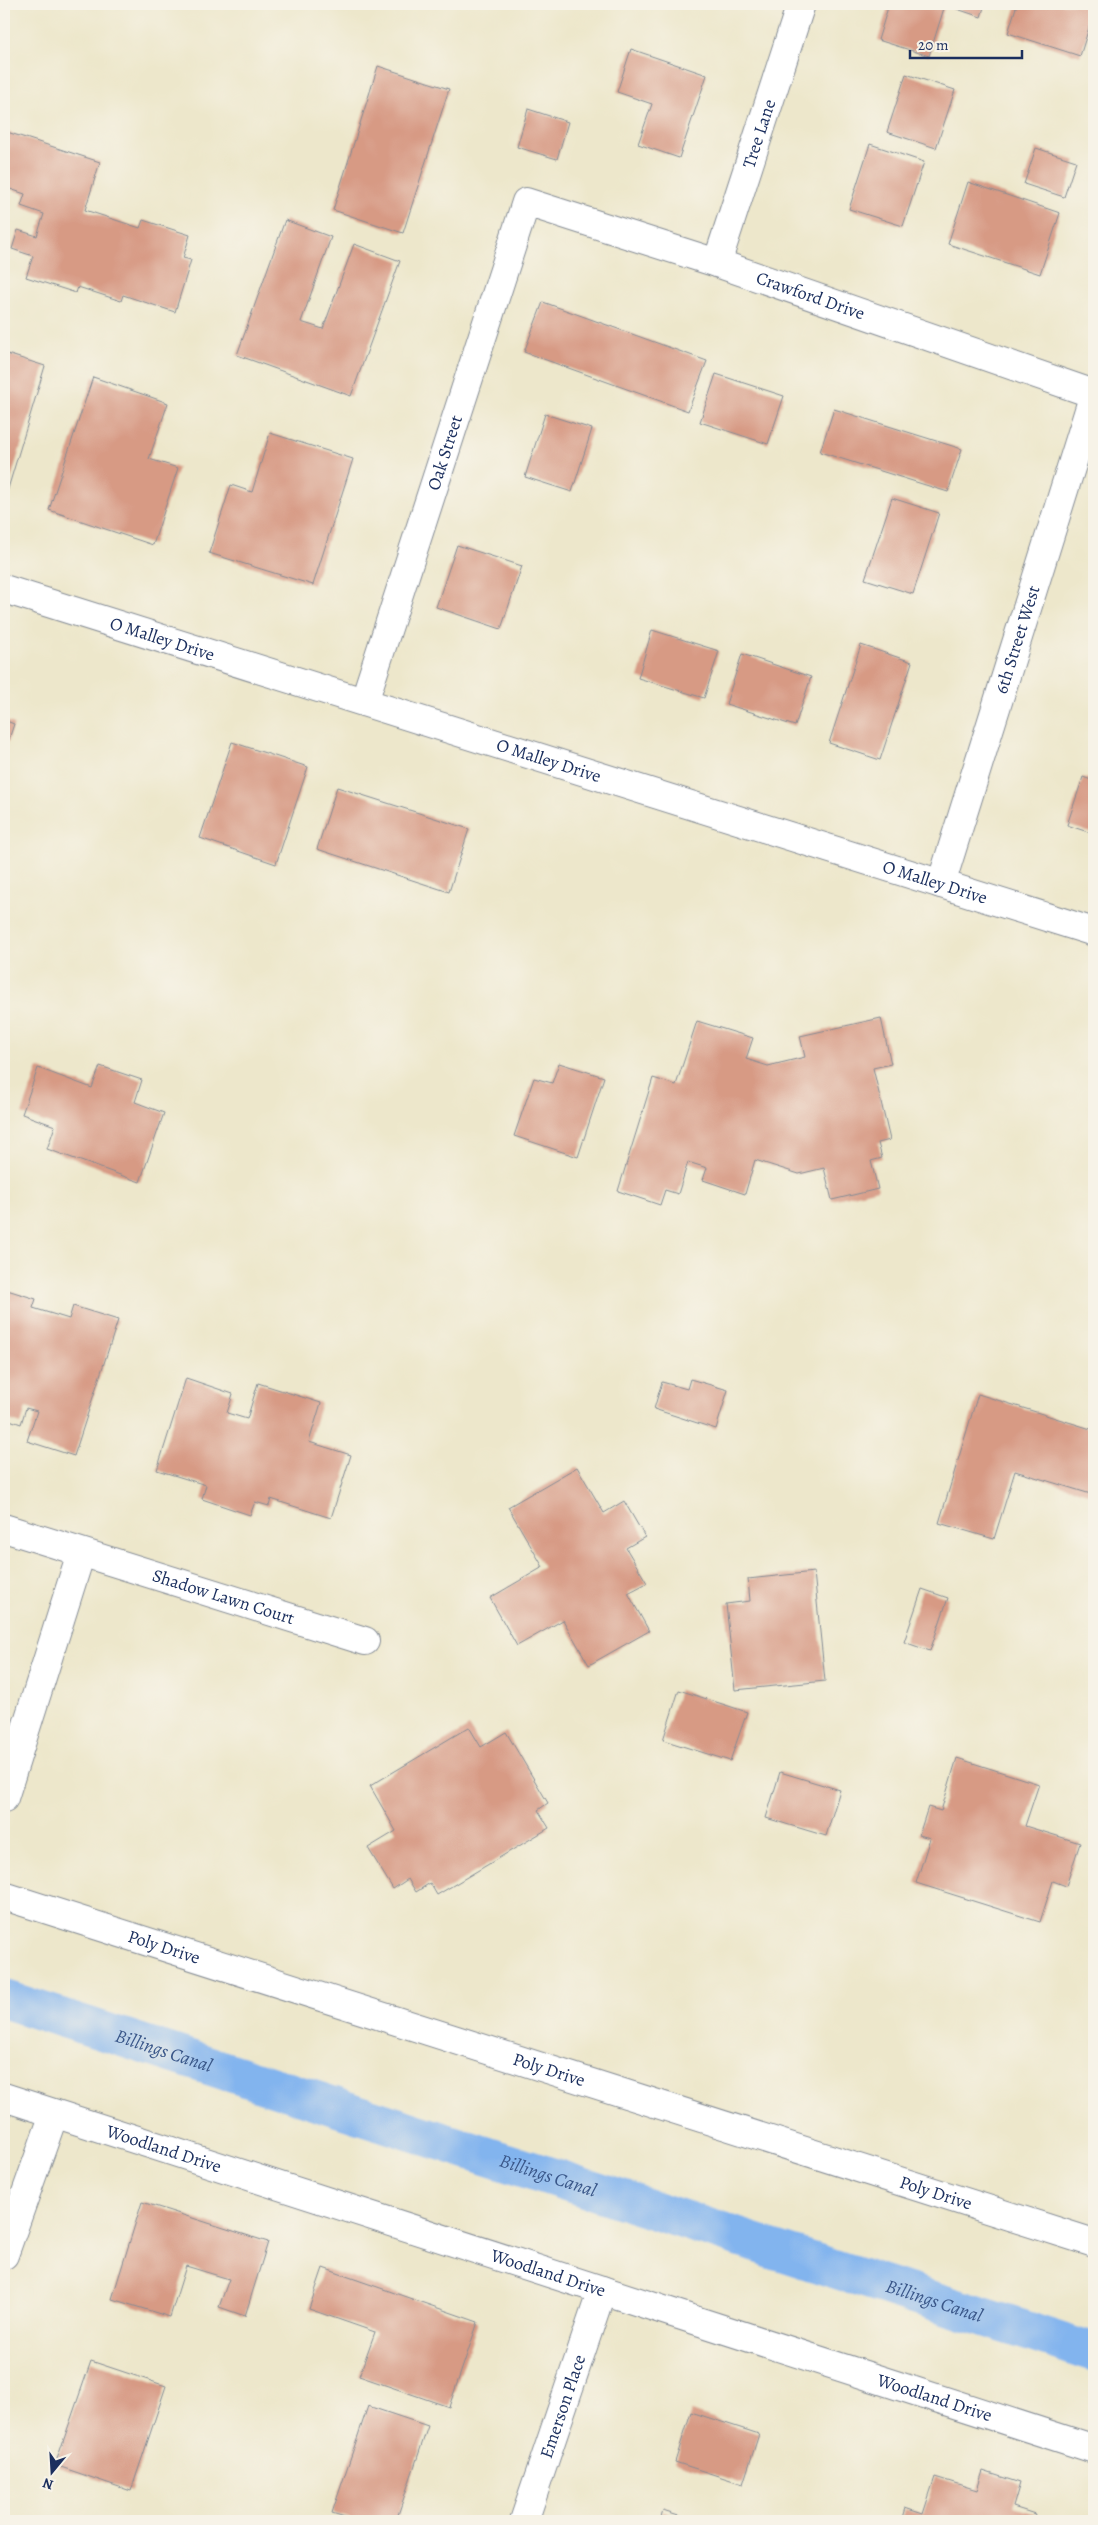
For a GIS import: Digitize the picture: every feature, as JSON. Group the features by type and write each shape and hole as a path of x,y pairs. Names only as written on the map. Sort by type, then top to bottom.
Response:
{"street":[{"name":"Tree Lane","path":"717,263 801,4"},
{"name":"Crawford Drive","path":"526,202 717,263 1094,394"},
{"name":"Oak Street","path":"364,702 526,202"},
{"name":"6th Street West","path":"941,884 1094,394"},
{"name":"O Malley Drive","path":"4,589 1094,932"},
{"name":"Shadow Lawn Court","path":"4,1528 365,1642"},
{"path":"4,1798 81,1553"},
{"name":"Poly Drive","path":"4,1896 1094,2243"},
{"name":"Woodland Drive","path":"4,2098 1094,2449"},
{"path":"4,2255 54,2114"},
{"name":"Emerson Place","path":"524,2521 602,2290"}],"building":[{"path":"889,4 985,4 981,17 945,5 929,56 878,40"},
{"path":"1017,4 1094,4 1094,12 1080,56 1008,33"},
{"path":"631,49 707,75 679,158 638,144 652,104 617,92"},
{"path":"378,66 449,89 403,233 333,210"},
{"path":"906,74 955,90 936,148 887,132"},
{"path":"528,109 568,122 557,159 517,147"},
{"path":"4,131 100,162 85,210 140,228 143,220 190,235 183,258 191,260 175,312 123,295 121,301 78,287 76,293 26,277 33,256 12,249 18,230 37,236 44,214 21,206 25,194 4,187"},
{"path":"870,144 924,162 903,226 849,209"},
{"path":"1036,148 1076,161 1064,197 1024,184"},
{"path":"968,182 1060,213 1040,274 948,244"},
{"path":"285,220 331,237 301,322 323,329 354,244 400,261 351,396 237,355"},
{"path":"543,302 707,361 688,411 524,352"},
{"path":"4,353 45,366 7,492 4,491"},
{"path":"716,374 784,396 768,444 700,422"},
{"path":"93,377 168,403 149,459 178,468 153,545 49,510"},
{"path":"834,409 962,449 948,492 820,452"},
{"path":"545,414 592,429 572,492 525,477"},
{"path":"270,433 353,459 313,585 209,553 231,485 252,492"},
{"path":"892,498 939,513 913,594 865,579"},
{"path":"457,545 522,566 501,629 436,607"},
{"path":"652,630 719,651 704,698 638,678"},
{"path":"861,645 912,662 880,760 829,743"},
{"path":"742,654 811,677 795,726 726,704"},
{"path":"4,720 14,724 4,754"},
{"path":"232,742 308,767 276,864 200,838"},
{"path":"1083,777 1094,781 1094,834 1067,825"},
{"path":"337,787 469,829 449,892 317,849"},
{"path":"881,1018 891,1064 873,1068 890,1140 878,1143 882,1158 871,1161 878,1189 832,1200 824,1168 799,1174 755,1160 745,1194 703,1180 707,1168 688,1162 678,1194 665,1190 660,1205 618,1191 653,1078 676,1085 697,1021 753,1038 746,1059 768,1066 805,1057 800,1036"},
{"path":"559,1063 604,1077 578,1157 514,1136 534,1078 552,1083"},
{"path":"100,1066 142,1080 135,1102 164,1113 140,1182 47,1149 55,1126 22,1114 38,1068 92,1088"},
{"path":"4,1289 36,1299 33,1308 69,1319 73,1306 118,1320 74,1456 27,1441 37,1411 26,1408 21,1424 4,1418"},
{"path":"186,1378 233,1394 227,1413 247,1419 258,1383 321,1403 309,1442 351,1455 331,1518 271,1499 269,1506 255,1502 250,1515 202,1499 206,1485 157,1470"},
{"path":"690,1379 728,1390 716,1429 654,1409 662,1382 687,1389"},
{"path":"978,1394 1094,1430 1094,1495 1015,1471 994,1539 939,1523"},
{"path":"577,1467 604,1513 624,1501 645,1537 626,1548 647,1583 628,1593 649,1631 589,1665 563,1620 517,1646 490,1598 543,1567 508,1507"},
{"path":"814,1572 825,1681 735,1690 726,1604 750,1601 748,1579"},
{"path":"922,1589 948,1598 930,1651 904,1642"},
{"path":"679,1690 747,1712 730,1761 663,1740"},
{"path":"469,1727 481,1747 506,1732 548,1803 538,1810 549,1828 437,1895 430,1883 416,1892 408,1879 393,1889 368,1848 396,1831 370,1786"},
{"path":"957,1758 1039,1784 1025,1826 1080,1843 1066,1886 1053,1881 1040,1922 916,1883 930,1838 919,1835 928,1807 941,1811"},
{"path":"780,1772 840,1790 826,1836 766,1818"},
{"path":"142,2202 268,2242 245,2316 219,2307 229,2279 186,2266 170,2317 112,2299"},
{"path":"323,2268 478,2322 449,2407 359,2376 375,2332 309,2309"},
{"path":"91,2361 166,2386 131,2491 55,2465"},
{"path":"368,2406 428,2426 396,2521 358,2521 332,2513"},
{"path":"691,2412 759,2434 743,2484 675,2462"},
{"path":"983,2471 1020,2483 1013,2507 1035,2514 1032,2521 901,2521 905,2508 923,2514 935,2477 977,2490"},
{"path":"663,2511 694,2521 660,2521"}],"waterway":[{"name":"Billings Canal","path":"4,1999 1094,2353"}]}
